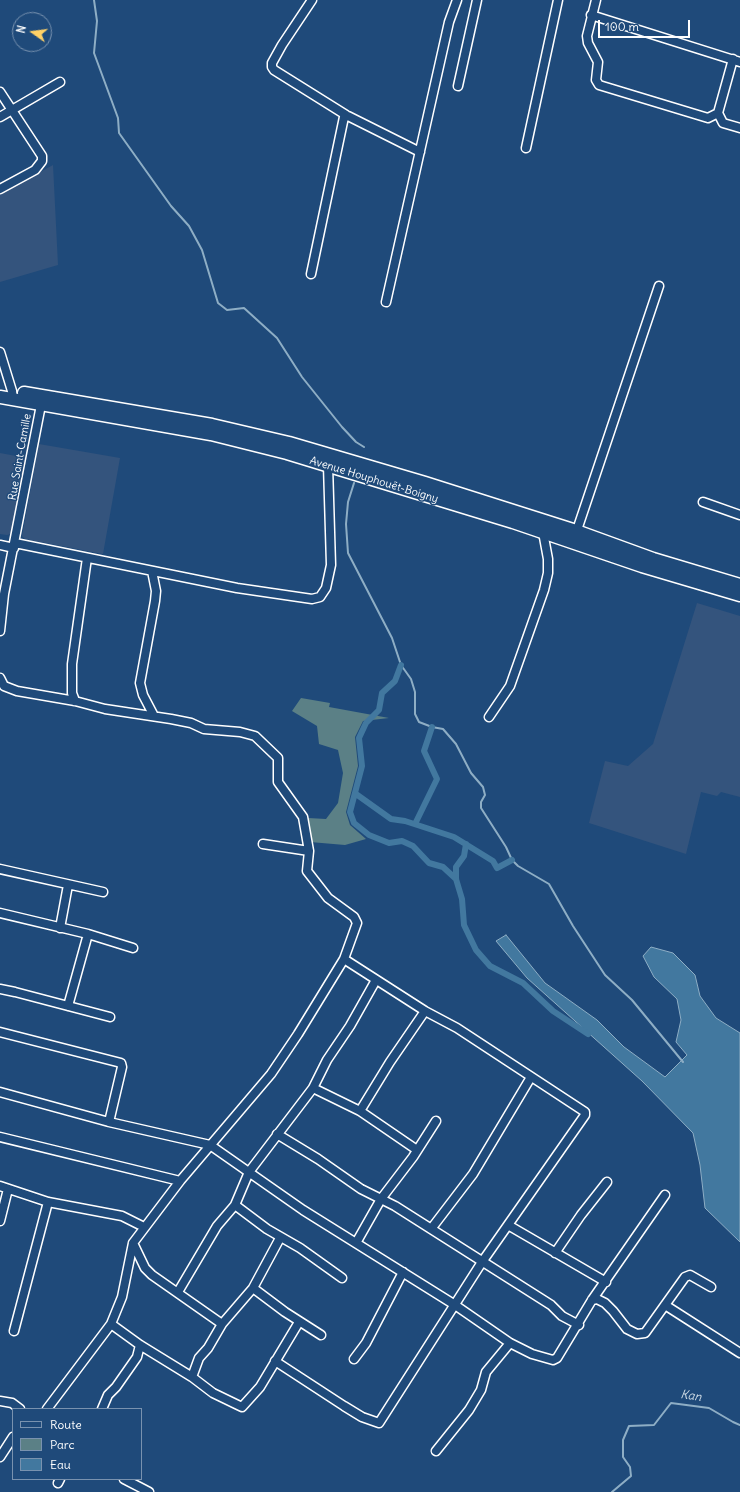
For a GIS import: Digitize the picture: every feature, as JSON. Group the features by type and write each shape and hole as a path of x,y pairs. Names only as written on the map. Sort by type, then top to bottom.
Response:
{"highway":[{"name":"Avenue Houphouët-Boigny","path":"0,389 13,396 41,405 211,434 287,453 543,532 574,537 740,585"},
{"name":"Avenue Houphouët-Boigny","path":"0,397 13,396 212,425 289,443 425,483 574,537 642,566 740,595"}],"street":[{"path":"312,0 282,45 272,63 274,70 346,116 420,152"},
{"path":"386,302 449,22 457,0"},
{"path":"458,86 477,0"},
{"path":"526,148 558,0"},
{"path":"591,15 736,60 718,113 708,118 599,85 596,80 598,62 588,43 587,36 591,15 596,0"},
{"path":"0,117 60,82"},
{"path":"0,92 42,156 42,161 35,170 0,189"},
{"path":"718,113 723,123 740,128"},
{"path":"311,274 344,117 346,116"},
{"path":"574,537 659,286"},
{"path":"0,352 13,396"},
{"name":"Rue Saint-Camille","path":"0,631 2,593 15,546 41,405"},
{"path":"0,545 15,546 87,558 237,588 312,599 320,597 326,588 331,565 328,465"},
{"path":"703,502 740,514"},
{"path":"489,717 510,686 544,590 548,573 548,559 543,532"},
{"path":"75,701 72,693 72,664 87,558"},
{"path":"152,571 156,591 155,602 140,674 140,683 143,695 154,716"},
{"path":"0,678 4,686 17,691 75,701 105,709 191,723 204,729 255,736 275,754 279,763 278,782 303,816 309,851 307,871 328,898 354,917 357,923 344,959 298,1034 271,1074 180,1181 133,1243 122,1297 110,1324 48,1408"},
{"path":"262,844 309,851"},
{"path":"0,869 103,892"},
{"path":"60,928 68,885"},
{"path":"0,913 88,934 133,948"},
{"path":"68,1006 88,934"},
{"path":"275,1361 344,1406 379,1423 482,1262 585,1114 585,1112 457,1028 425,1011 344,959"},
{"path":"178,1292 217,1226 235,1204 249,1172 313,1088 327,1060 350,1026 376,980"},
{"path":"0,990 15,992 110,1017"},
{"path":"360,1111 390,1062 425,1011"},
{"path":"0,1032 121,1063 122,1068 109,1122"},
{"path":"431,1229 473,1174 532,1077"},
{"path":"313,1088 360,1111 417,1150"},
{"path":"0,1092 109,1122 210,1145 303,1210 455,1305 510,1343 532,1354 553,1360 557,1358 579,1325 592,1300 666,1195"},
{"path":"356,1243 381,1199 436,1121"},
{"path":"278,1134 318,1158 361,1189 381,1199 431,1229 551,1305 562,1316 579,1325"},
{"path":"0,1136 180,1181"},
{"path":"555,1253 581,1215 607,1182"},
{"path":"0,1221 4,1187 48,1202 122,1216 144,1227"},
{"path":"14,1331 48,1202"},
{"path":"235,1204 280,1238 300,1248 342,1278"},
{"path":"508,1225 606,1282"},
{"path":"192,1377 199,1358 208,1348 222,1324 253,1288 280,1238"},
{"path":"133,1243 145,1268 152,1275 222,1324"},
{"path":"354,1359 366,1342 403,1272"},
{"path":"592,1300 597,1299 604,1303 613,1311 627,1329 637,1334 645,1333 685,1277 690,1275 711,1287"},
{"path":"253,1288 258,1294 321,1335"},
{"path":"665,1305 740,1353"},
{"path":"110,1324 140,1346 192,1377 213,1393 242,1407 260,1387 299,1322"},
{"path":"436,1451 469,1410 481,1390 486,1372 510,1343"},
{"path":"102,1408 108,1395 116,1387 137,1357 140,1346"},
{"path":"0,1400 12,1403 19,1408"},
{"path":"0,1457 12,1439"},
{"path":"126,1480 149,1492"}],"shaded area":[{"path":"53,165 58,265 0,282 0,194"},
{"path":"39,444 120,458 103,554 25,539 22,536"},
{"path":"0,453 27,458 11,534 7,535 0,534"},
{"path":"697,603 740,616 740,797 721,792 717,796 701,792 686,854 589,823 605,761 628,766 653,744"}],"green space":[{"path":"301,698 330,703 329,707 389,718 363,721 355,737 358,766 346,812 350,825 366,839 345,845 310,842 308,818 326,819 338,803 343,773 338,750 319,744 317,726 292,711"}],"water":[{"path":"506,935 545,983 597,1020 624,1047 665,1077 687,1055 676,1042 681,1020 677,999 654,977 643,956 651,947 673,953 695,975 700,996 716,1018 740,1033 740,1242 705,1208 700,1165 693,1133 642,1081 527,978 496,941"}],"waterway":[{"path":"94,0 97,21 94,53 118,118 119,133 171,206 189,226 202,250 218,303 227,310 244,308 277,338 302,377 342,427 356,442 364,447"},
{"path":"354,483 348,502 346,524 348,553 392,638 401,665 411,679 415,692 415,714 419,722 443,729 456,744 471,773 483,787 485,795 481,802 481,808 506,847 512,860 518,866 549,884 573,926 605,975 632,1000 683,1062"},
{"path":"401,665 395,681 382,693 379,710 366,723 359,738 362,766 350,812 354,823 369,835 389,843 402,841 413,846 429,863 443,867 456,879"},
{"path":"415,824 437,779 424,751 432,727"},
{"path":"356,794 391,819 405,821 454,837 493,861 497,868 512,860"},
{"path":"466,844 464,856 456,867 456,879 462,899 464,925 476,950 490,966 523,983 553,1011 588,1034"},
{"name":"Kan","path":"612,1492 631,1476 630,1467 623,1457 623,1440 629,1426 654,1425 671,1403 709,1408 740,1425"}]}
